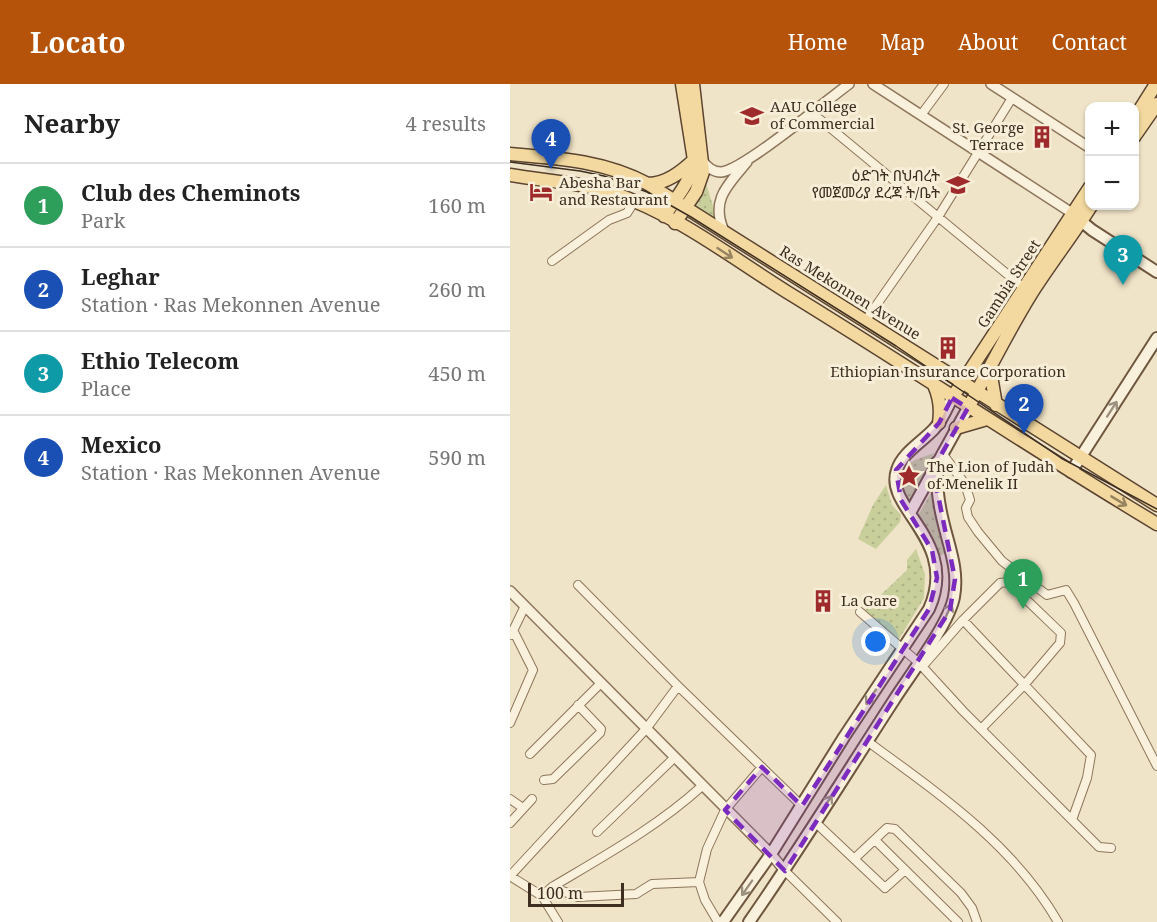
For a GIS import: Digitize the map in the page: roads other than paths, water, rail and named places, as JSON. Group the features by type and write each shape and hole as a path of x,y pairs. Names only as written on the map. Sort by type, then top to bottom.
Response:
{"main road":[{"path":"675,223 700,182 703,172 698,160 682,84"},
{"path":"664,216 691,175 698,160 693,84"},
{"path":"1139,111 1156,84"},
{"path":"1139,130 1157,104"},
{"name":"Ras Mekonnen Avenue","path":"510,154 578,160 603,165 648,184 1157,505"},
{"path":"648,184 657,184 666,180 698,160"},
{"path":"510,175 597,189 664,216 1157,524"},
{"name":"Gambia Street","path":"968,408 1010,330 1077,217 1085,197"},
{"name":"Gambia Street","path":"952,398 1024,288 1077,217 1086,210"},
{"path":"1077,217 1157,272"},
{"path":"1071,472 1157,338"},
{"path":"948,372 975,361"},
{"path":"990,370 996,405"},
{"path":"934,385 941,413 939,423"},
{"path":"721,922 771,854 844,737 929,609 935,595 938,578 932,550 922,530 901,500 896,486 896,470 904,458 939,423 952,398"},
{"path":"910,513 968,408"},
{"path":"956,428 987,419"},
{"path":"749,922 785,871 867,741 920,665 946,618 954,598 955,579 953,557 942,520 936,485 939,458"}],"street":[{"path":"724,231 718,214 720,200 730,183 749,160 849,84"},
{"path":"873,84 1077,217"},
{"path":"921,115 944,84"},
{"path":"991,84 1085,145"},
{"path":"866,320 938,217 1012,98"},
{"path":"811,112 1024,288"},
{"path":"698,160 711,169 722,172 749,160"},
{"path":"552,261 609,220 627,213 634,202"},
{"path":"939,458 965,484 970,500 966,508 968,517 1002,561 1047,595 1066,590 1157,766"},
{"path":"920,665 1000,583 1005,581 1061,633 1059,643 1025,684 981,729"},
{"path":"578,585 802,806"},
{"path":"510,591 837,922"},
{"path":"510,723 533,670 511,633 525,606"},
{"path":"860,612 904,648 1099,847 1111,848"},
{"path":"963,620 1092,755 1087,778 1072,820"},
{"path":"530,754 601,683"},
{"path":"558,922 542,896 510,876 646,729 678,686"},
{"path":"544,780 553,779 600,733 601,729 578,705"},
{"path":"867,741 940,795 998,845 1046,902 1058,922"},
{"path":"597,832 674,758"},
{"path":"721,922 705,900 699,882 707,849 725,810 762,767"},
{"path":"542,896 552,887 625,844 684,802 702,786"},
{"path":"510,800 523,808"},
{"path":"510,823 532,800"},
{"path":"815,822 885,888 905,870"},
{"path":"854,859 887,828 895,829 961,893 972,908 977,922"},
{"path":"875,840 958,922"},
{"path":"552,887 578,897 636,894 652,884 699,882"},
{"path":"822,922 828,914"}],"tram line":[{"path":"510,162 604,176 647,192 691,217 896,346 1061,458 1157,509"}],"place":[{"name":"AAU College of Commercial","path":"752,116"},
{"name":"St. George Terrace","path":"1042,137"},
{"name":"Mexico","path":"551,169"},
{"name":"ዕድገት በህብረት የመጀመሪያ ደረጃ ት/ቤት","path":"958,185"},
{"name":"Abesha Bar and Restaurant","path":"541,192"},
{"name":"Ethio Telecom","path":"1123,285"},
{"name":"Ethiopian Insurance Corporation","path":"948,348"},
{"name":"Leghar","path":"1024,434"},
{"name":"The Lion of Judah of Menelik II","path":"909,476"},
{"name":"La Gare","path":"823,601"},
{"name":"Club des Cheminots","path":"1023,609"}]}
